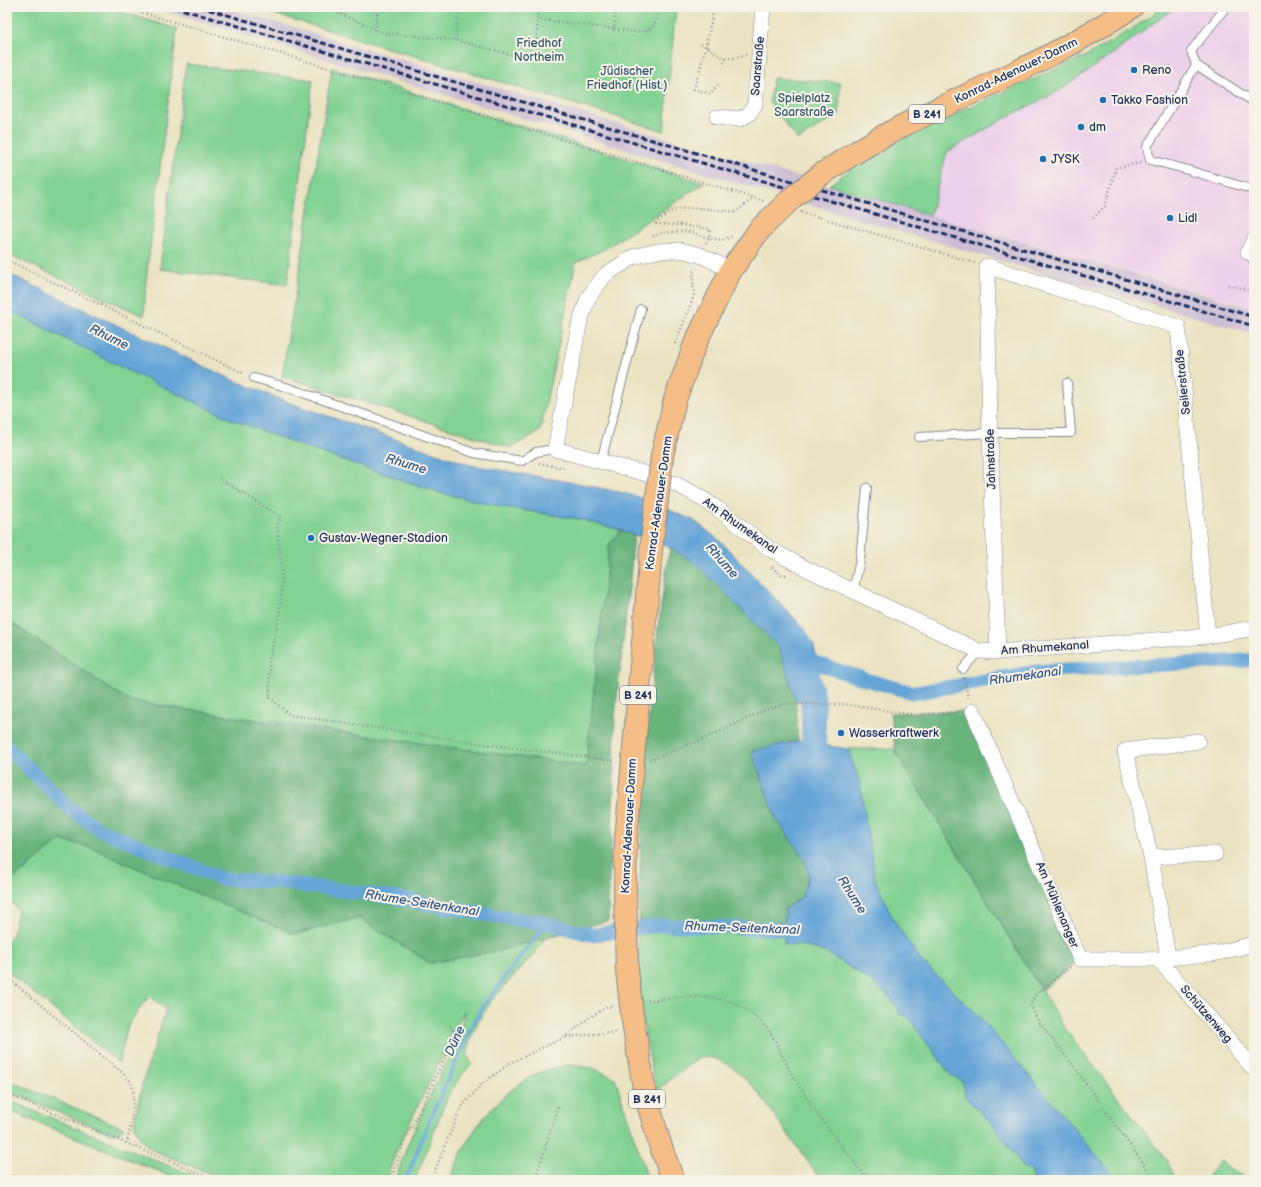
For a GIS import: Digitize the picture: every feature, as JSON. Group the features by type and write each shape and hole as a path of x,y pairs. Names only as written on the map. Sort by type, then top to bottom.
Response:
{"main road":[{"name":"Konrad-Adenauer-Damm","path":"673,1180 645,1094 629,1013 625,889 626,840 651,550 662,456 675,400 695,344 731,270 760,229 794,197 822,174 861,148 905,125 1050,55 1091,33 1132,7"}],"street":[{"name":"Saarstraße","path":"717,117 740,118 749,114 754,104 763,7"},
{"path":"554,449 579,325 588,298 605,275 633,257 657,251 680,250 700,256 731,270"},
{"name":"Jahnstraße","path":"987,266 990,433 998,652"},
{"name":"Seilerstraße","path":"987,266 1178,328 1208,636"},
{"name":"Am Rhumekanal","path":"554,449 643,473 676,484 718,509 768,548 805,568 979,651 998,652 1208,636 1254,628"},
{"name":"Am Mühlenanger","path":"971,707 1080,959 1163,958 1218,954 1254,944"},
{"path":"1163,958 1151,857 1125,750 1198,741"},
{"path":"1151,857 1215,854"},
{"name":"Schützenweg","path":"1163,958 1254,1069"}],"lane":[{"path":"1226,7 1190,51 1196,65 1254,102"},
{"path":"1196,65 1148,147 1150,160 1254,190"},
{"path":"601,461 641,309"},
{"path":"254,378 286,387 474,453 522,461 536,452 554,449"},
{"path":"919,437 990,433 1071,433 1067,383"},
{"path":"853,591 860,560 868,488"},
{"path":"963,670 979,651"}],"path":[{"path":"123,7 327,67 769,203"},
{"path":"314,7 329,8 384,33 455,40 524,58 536,52 538,7"},
{"path":"375,30 378,7"},
{"path":"455,40 459,7"},
{"path":"613,29 616,7"},
{"path":"538,19 641,33 647,31 656,22 659,7"},
{"path":"706,8 724,7"},
{"path":"713,8 706,46 694,89 711,94 718,85"},
{"path":"701,44 728,59 759,53"},
{"path":"724,63 726,58"},
{"path":"1093,218 1105,206 1116,168 1150,160"},
{"path":"700,256 709,238 710,229 681,225 654,224 676,210 699,208 735,212 754,198"},
{"path":"799,211 987,266"},
{"path":"709,238 722,240 734,236 739,232"},
{"path":"7,260 254,378"},
{"path":"1228,285 1254,291"},
{"path":"219,478 281,518 278,526 282,560 282,584 278,617 269,661 270,698 290,715 483,744 614,761"},
{"path":"647,762 701,740 770,708 787,704 844,704 915,715 971,707 963,670"},
{"path":"1080,959 1036,994 1030,1004 1039,1022 1075,1068 1155,1180"},
{"path":"7,977 118,1069 132,1083 134,1101 131,1128 127,1143"},
{"path":"432,1180 448,1138 463,1105 482,1084 510,1062 565,1037 629,1013 691,996 717,997 732,1002 756,1017 769,1032 796,1081 825,1123 868,1180"},
{"path":"565,1037 590,1016 607,1007 629,1013"},
{"path":"391,1180 402,1147 455,1036 450,1026"},
{"path":"7,1094 216,1180"},
{"path":"535,1180 558,1106"}],"shaded area":[{"path":"151,7 224,7 782,172 1254,309 1254,334 904,233"},
{"path":"1175,7 1254,7 1254,308 930,215 947,152 1011,115 1059,91 1121,48"}],"green space":[{"path":"7,7 105,7 177,29 146,281 144,316 7,254"},
{"name":"Friedhof Northeim","path":"251,7 676,7 664,131"},
{"path":"1164,7 1175,7 1121,48 1059,91 1011,115 947,152 930,215 829,185 858,164 887,146 931,124 1086,56 1127,32"},
{"path":"186,64 313,80 287,285 160,269"},
{"path":"332,68 704,183 605,249 576,262 540,431 511,448 282,376"},
{"name":"Spielplatz Saarstraße","path":"773,78 840,83 839,114 798,140 769,102"},
{"name":"Gustav-Wegner-Stadion","path":"7,309 127,370 316,451 441,493 504,507 579,519 621,530 609,545 586,766 317,729 129,701 7,620"},
{"path":"621,530 634,535 615,716 613,813 608,921 497,951 430,963 359,918 294,934 93,848 60,840 7,885 7,620 129,701 317,729 586,766 609,545"},
{"path":"670,547 695,562 779,647 796,701 798,741 752,752 776,818 803,857 809,874 802,897 785,909 785,923 639,920 642,816 649,713 656,644"},
{"path":"973,711 1080,959 1042,990 896,753 890,713"},
{"path":"798,741 848,749 894,749 1065,1029 1166,1159 1176,1180 821,1180 755,1088 730,1065 713,1058 699,1057 656,1091 643,1023 637,953 639,920 785,923 785,909 803,857 776,818"},
{"path":"60,840 93,848 294,934 359,918 430,962 530,938 545,938 533,955 492,1000 478,1022 470,1040 467,1056 472,1063 449,1094 415,1180 395,1180 408,1144 452,1051 463,1020 464,1011 398,1147 386,1180 226,1180 152,1150 139,1137 134,1124 142,1085 166,1009 149,996 128,1025 119,1063 7,971 7,942 13,934 18,910 7,896 7,885"},
{"path":"567,1065 593,1068 615,1078 648,1180 450,1180 470,1136 496,1104 525,1080 546,1070"},
{"path":"7,1080 124,1128 119,1132 110,1133 7,1091"},
{"path":"7,1100 205,1180 180,1180 7,1110"},
{"path":"1221,1161 1233,1171 1249,1180 1204,1180"}],"water":[{"path":"7,273 231,379 293,404 471,465 587,485 636,496 693,520 719,540 804,628 814,645 824,701 796,701 779,647 695,563 666,545 621,530 579,519 504,507 441,493 316,451 233,420 127,370 7,309"},
{"path":"798,741 848,749 860,783 875,879 893,919 921,961 978,1015 1117,1180 1034,1180 1031,1171 1023,1167 993,1124 965,1097 963,1081 951,1075 907,1016 900,1014 892,999 867,978 825,952 806,946 784,944 785,909 802,897 809,874 803,857 776,818 752,751"}],"waterway":[{"name":"Rhumekanal","path":"803,659 867,680 914,693 1039,671 1254,660"},
{"name":"Rhume","path":"805,668 813,698 814,756 818,777"},
{"name":"Rhume-Seitenkanal","path":"7,747 69,808 100,830 222,879 285,883 397,898 501,917 546,923 593,935 661,925 804,930"},
{"name":"Düne","path":"406,1180 427,1126 473,1024 484,1005 546,923"}],"railway":[{"path":"174,7 1254,326"},
{"path":"200,7 1254,317"}],"place":[{"name":"Reno","path":"1134,70"},
{"name":"Takko Fashion","path":"1103,100"},
{"name":"dm","path":"1081,127"},
{"name":"JYSK","path":"1043,159"},
{"name":"Lidl","path":"1170,218"},
{"name":"Gustav-Wegner-Stadion","path":"311,538"},
{"name":"Wasserkraftwerk","path":"841,733"}],"park label":[{"name":"Jüdischer Friedhof (Hist.)","path":"627,78"}]}
